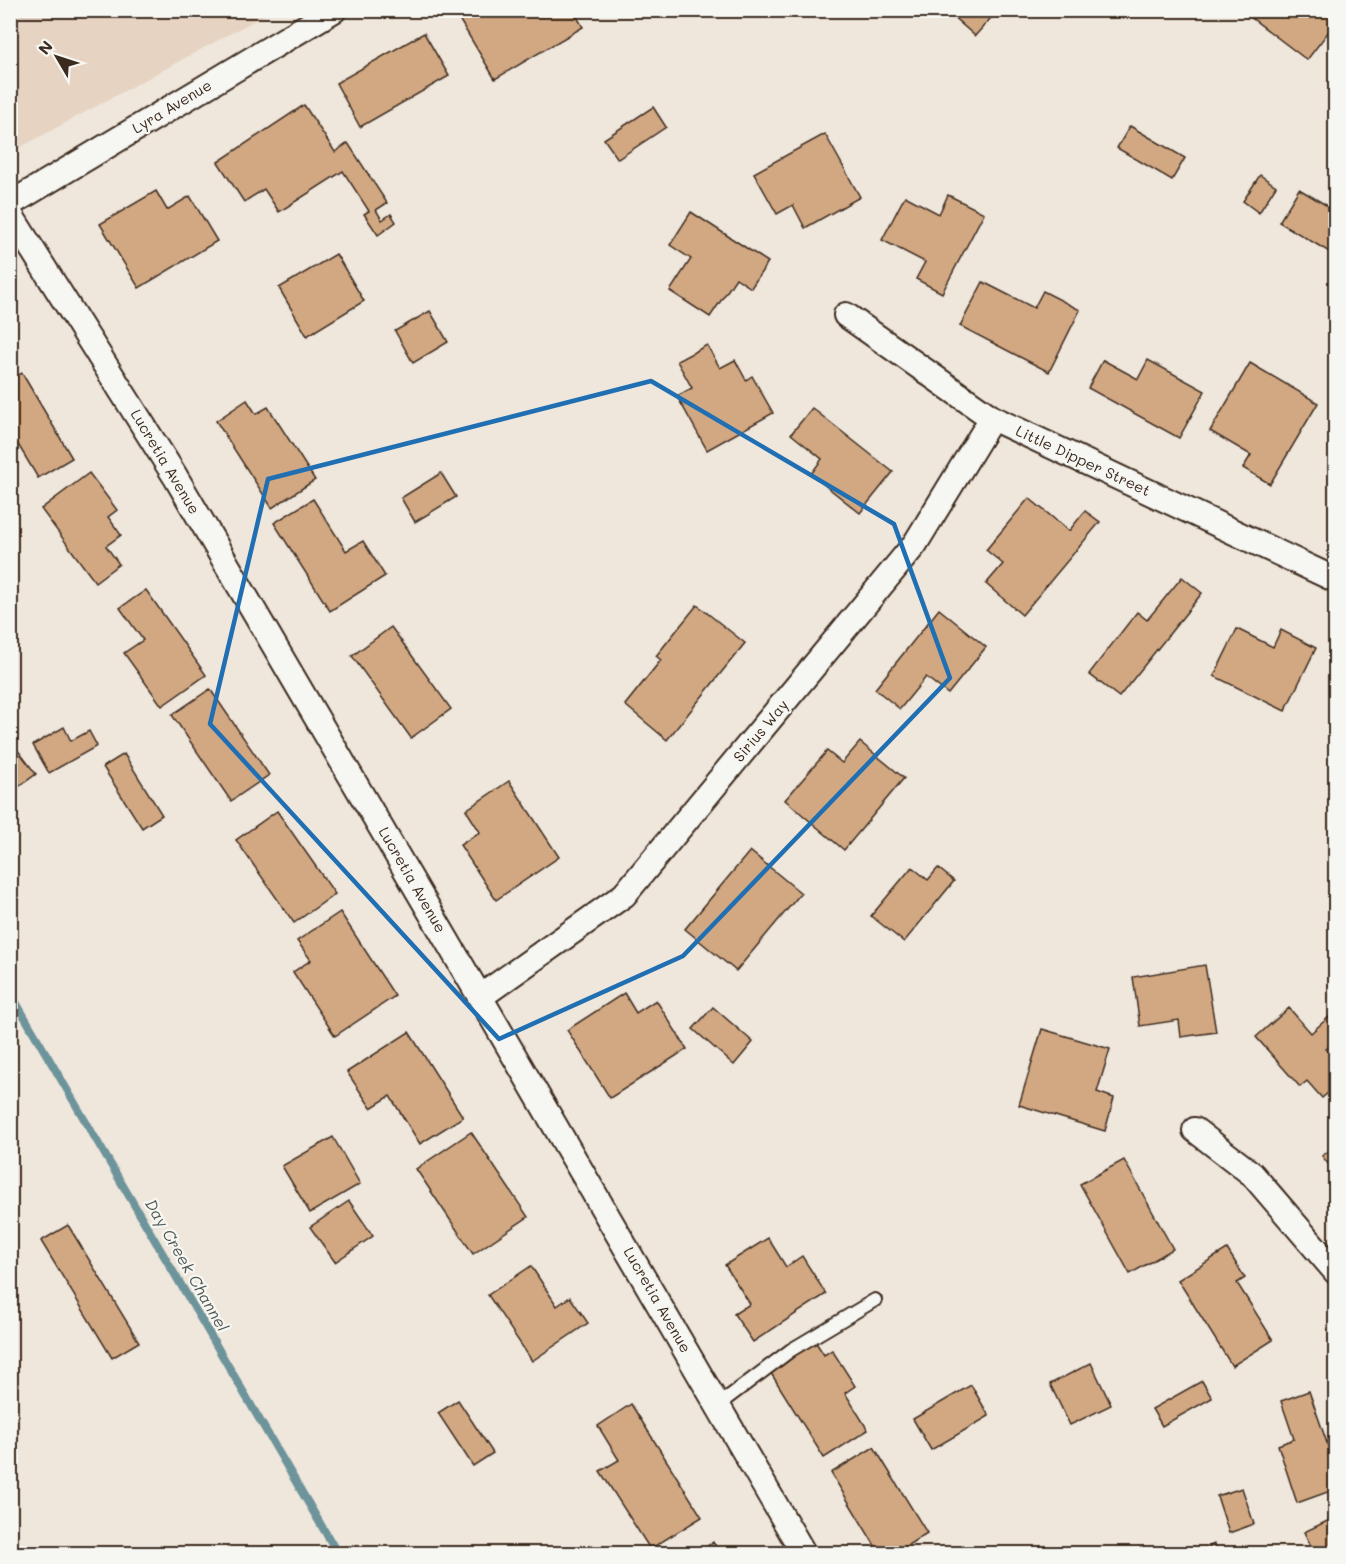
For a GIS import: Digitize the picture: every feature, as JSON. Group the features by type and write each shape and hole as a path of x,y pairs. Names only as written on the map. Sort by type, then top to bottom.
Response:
{"street":[{"name":"Lyra Avenue","path":"10,204 334,10"},
{"name":"Lucretia Avenue","path":"10,214 176,476 804,1554"},
{"name":"Little Dipper Street","path":"846,315 992,418 1335,580"},
{"name":"Sirius Way","path":"480,997 624,895 915,544 992,418"},
{"path":"1195,1130 1252,1174 1335,1272"}],"lane":[{"path":"718,1405 791,1350 875,1300"}],"highlighted area":[{"path":"651,381 894,524 950,678 683,956 499,1039 210,724 268,479"}],"shaded area":[{"path":"10,11 272,11 17,149 10,138"}],"building":[{"path":"473,10 573,10 583,27 495,79 459,19"},
{"path":"951,10 998,10 975,36 949,13"},
{"path":"1241,10 1321,10 1336,22 1307,60"},
{"path":"424,33 449,76 360,127 336,83"},
{"path":"304,105 335,152 348,143 387,203 376,210 382,220 391,214 396,222 378,235 364,214 369,211 343,171 279,212 264,189 244,202 218,162"},
{"path":"653,107 666,127 618,159 604,139"},
{"path":"1130,126 1185,158 1172,180 1117,148"},
{"path":"825,134 860,197 805,228 793,205 777,214 754,173"},
{"path":"1260,175 1276,186 1259,213 1243,201"},
{"path":"1299,189 1336,211 1336,256 1279,222"},
{"path":"156,191 167,210 190,196 217,241 139,288 100,224"},
{"path":"948,195 984,213 942,293 916,279 925,262 882,240 905,196 939,214"},
{"path":"691,212 768,262 751,288 736,278 710,317 670,291 691,259 670,245"},
{"path":"336,254 364,301 307,336 279,288"},
{"path":"983,282 1034,308 1043,291 1080,310 1049,372 960,326"},
{"path":"430,311 448,342 413,363 395,331"},
{"path":"707,345 720,368 735,360 746,380 752,376 773,413 707,450 677,396 692,388 677,361"},
{"path":"1103,360 1138,379 1148,360 1205,391 1179,438 1088,388"},
{"path":"1250,363 1318,403 1270,484 1243,468 1251,455 1210,431"},
{"path":"22,373 72,458 38,478 10,431 10,380"},
{"path":"247,400 256,414 268,407 315,480 272,508 216,421"},
{"path":"812,408 893,472 860,513 811,474 822,459 791,434"},
{"path":"89,473 117,510 108,517 121,535 106,546 119,564 95,582 41,509"},
{"path":"441,473 456,497 415,522 401,498"},
{"path":"1029,498 1069,531 1085,511 1100,522 1022,615 986,584 1003,564 986,550"},
{"path":"313,499 346,551 363,541 385,576 330,611 274,523"},
{"path":"1182,577 1202,593 1119,697 1089,674 1137,612 1147,620"},
{"path":"146,590 206,675 162,706 124,653 143,640 120,608"},
{"path":"697,605 745,643 667,740 625,705 661,660 656,656"},
{"path":"939,609 986,647 948,694 926,677 900,709 875,689"},
{"path":"391,627 451,709 411,738 352,656"},
{"path":"1237,629 1273,647 1281,630 1316,648 1285,711 1214,676"},
{"path":"210,689 269,775 231,801 172,715"},
{"path":"64,727 71,741 89,731 97,746 49,773 33,745"},
{"path":"10,740 36,774 17,788 10,780"},
{"path":"860,742 904,778 844,850 785,800 827,751 842,763"},
{"path":"124,754 162,815 142,828 103,767"},
{"path":"509,781 559,857 496,900 460,845 480,832 466,810"},
{"path":"277,811 335,894 294,923 236,840"},
{"path":"750,851 801,893 736,971 685,929"},
{"path":"912,867 928,880 938,868 954,881 904,942 871,916"},
{"path":"340,912 395,996 335,1036 293,972 311,960 297,941"},
{"path":"1205,965 1216,1032 1181,1037 1179,1020 1140,1026 1133,977"},
{"path":"624,993 636,1013 656,1000 687,1049 610,1098 567,1030"},
{"path":"713,1007 753,1042 734,1065 693,1029"},
{"path":"1289,1008 1311,1033 1330,1016 1336,1022 1336,1041 1326,1049 1336,1060 1336,1086 1322,1098 1307,1081 1300,1087 1256,1037"},
{"path":"1042,1029 1110,1049 1097,1092 1114,1098 1105,1131 1019,1105"},
{"path":"409,1032 463,1117 420,1144 390,1096 371,1108 347,1072"},
{"path":"471,1132 528,1217 473,1254 416,1169"},
{"path":"333,1137 360,1184 310,1213 282,1166"},
{"path":"1336,1146 1336,1174 1322,1156"},
{"path":"1124,1160 1173,1249 1130,1274 1080,1184"},
{"path":"349,1201 373,1236 335,1262 310,1227"},
{"path":"68,1225 139,1342 112,1358 41,1241"},
{"path":"768,1238 786,1267 802,1256 826,1294 753,1342 734,1314 750,1304 725,1265"},
{"path":"1227,1249 1245,1278 1237,1283 1273,1340 1232,1366 1178,1280"},
{"path":"531,1266 557,1306 570,1297 588,1323 532,1361 488,1295"},
{"path":"815,1341 824,1355 832,1350 855,1386 845,1393 868,1430 824,1458 769,1370"},
{"path":"1091,1363 1111,1405 1070,1425 1050,1384"},
{"path":"1202,1381 1212,1398 1162,1426 1152,1409"},
{"path":"971,1385 989,1416 931,1450 913,1419"},
{"path":"1309,1391 1336,1469 1336,1489 1297,1503 1278,1445 1294,1439 1281,1401"},
{"path":"458,1400 493,1453 473,1466 438,1413"},
{"path":"631,1404 702,1517 650,1549 600,1471 619,1460 598,1426"},
{"path":"874,1447 927,1533 894,1554 880,1554 831,1473"},
{"path":"1242,1488 1254,1524 1229,1533 1217,1496"},
{"path":"1336,1517 1336,1554 1315,1554 1304,1532"},
{"path":"713,1542 721,1554 696,1554"},
{"path":"1214,1544 1218,1554 1195,1554"},
{"path":"98,1548 111,1554 95,1554"}],"waterway":[{"name":"Day Creek Channel","path":"10,992 338,1554"}]}
